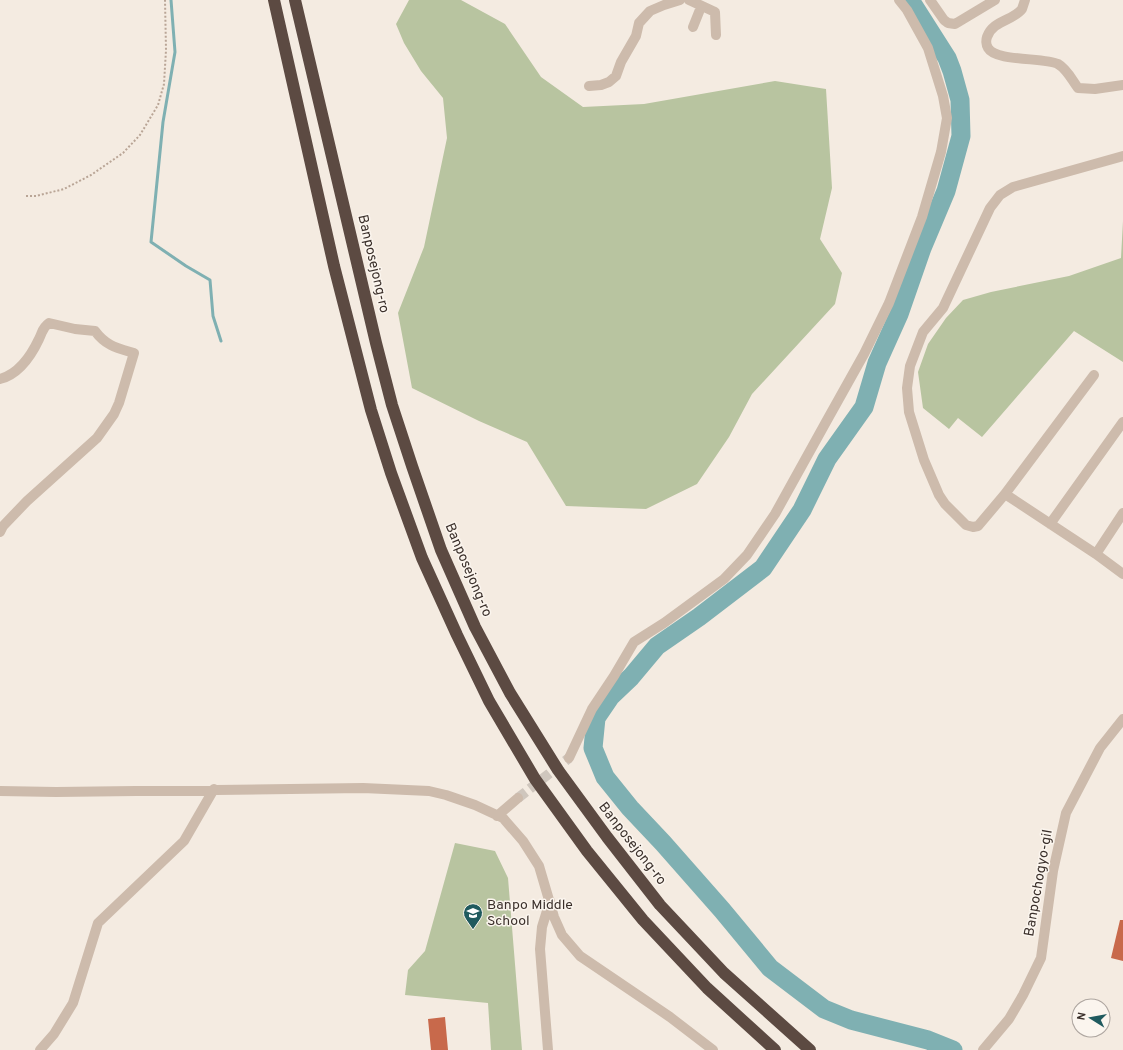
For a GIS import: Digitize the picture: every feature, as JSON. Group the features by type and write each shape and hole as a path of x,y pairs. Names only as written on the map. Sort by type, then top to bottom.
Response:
{"highway":[{"path":"274,0 334,266 371,410 391,473 422,558 457,635 489,701 535,779 587,851 642,920 707,988 776,1050"},
{"name":"Banposejong-ro","path":"295,0 392,405 441,550 475,627 510,693 558,770 607,837 660,905 724,973 810,1050"}],"street":[{"path":"589,86 601,85 609,82 616,76 621,62 636,36 639,23 650,11 680,0"},
{"path":"689,0 715,12 716,35"},
{"path":"569,758 592,709 634,642 664,623 724,579 747,555 775,514 864,354 889,303 922,217 941,152 947,118 943,96 928,48 907,10 899,0"},
{"path":"930,0 944,20 948,23 955,24 995,0"},
{"path":"1025,0 1022,8 1017,13 991,29 986,41 988,48 992,52 1013,58 1038,60 1058,64 1068,73 1078,88 1123,85"},
{"path":"693,27 701,6"},
{"path":"1094,375 1005,494 978,526 972,527 966,525 945,504 939,495 924,460 909,412 908,388 910,366 923,332 943,308 990,208 1000,194 1013,187 1123,156"},
{"path":"0,379 6,378 24,364 40,338 43,327 49,323 75,329 95,331 102,341 117,348 134,353 119,403 114,414 97,438 27,501 3,526 0,532"},
{"path":"1050,524 1123,422"},
{"path":"1005,494 1096,554 1123,574"},
{"path":"1096,554 1123,514"},
{"name":"Banpochogyo-gil","path":"983,1050 1009,1019 1023,995 1041,958 1053,871 1066,813 1100,748 1123,719"},
{"path":"0,791 56,792 363,788 429,791 475,804 503,818 523,841 539,866 554,917 562,934 580,956 670,1017 713,1050"},
{"path":"40,1050 54,1034 73,1003 98,923 184,840 214,789"},
{"path":"497,816 518,798"},
{"path":"548,1050 540,949 542,927 550,901"}],"path":[{"path":"26,196 36,196 64,189 92,174 124,153 140,135 158,105 164,84 166,50 165,0"}],"green space":[{"path":"409,0 461,0 505,24 541,77 583,107 644,104 775,81 826,89 832,188 820,239 842,273 835,304 752,394 729,437 697,484 646,509 566,506 527,442 479,421 412,388 398,313 424,247 447,138 443,98 421,71 404,43 396,24"},
{"path":"1123,221 1123,362 1074,331 982,437 958,418 949,429 923,408 918,372 928,344 946,318 963,300 991,292 1069,276 1121,258"},
{"path":"455,843 495,851 508,878 522,1050 491,1050 488,1003 405,995 408,970 425,951"}],"building":[{"path":"1120,920 1123,920 1123,961 1111,958"},
{"path":"445,1017 448,1050 431,1050 428,1019"}],"waterway":[{"path":"171,0 175,52 163,122 151,242 186,266 210,280 213,316 221,341"},
{"path":"910,0 947,58 952,71 960,100 961,136 946,191 922,248 899,314 877,363 864,407 827,459 802,510 763,568 699,617 657,646 631,677 611,696 596,718 593,748 605,777 630,808 722,910 770,968 824,1009 851,1020 928,1040 953,1050"}],"tunnel":[{"path":"518,798 569,758"}],"place":[{"name":"Banpo Middle School","path":"473,930"}]}
